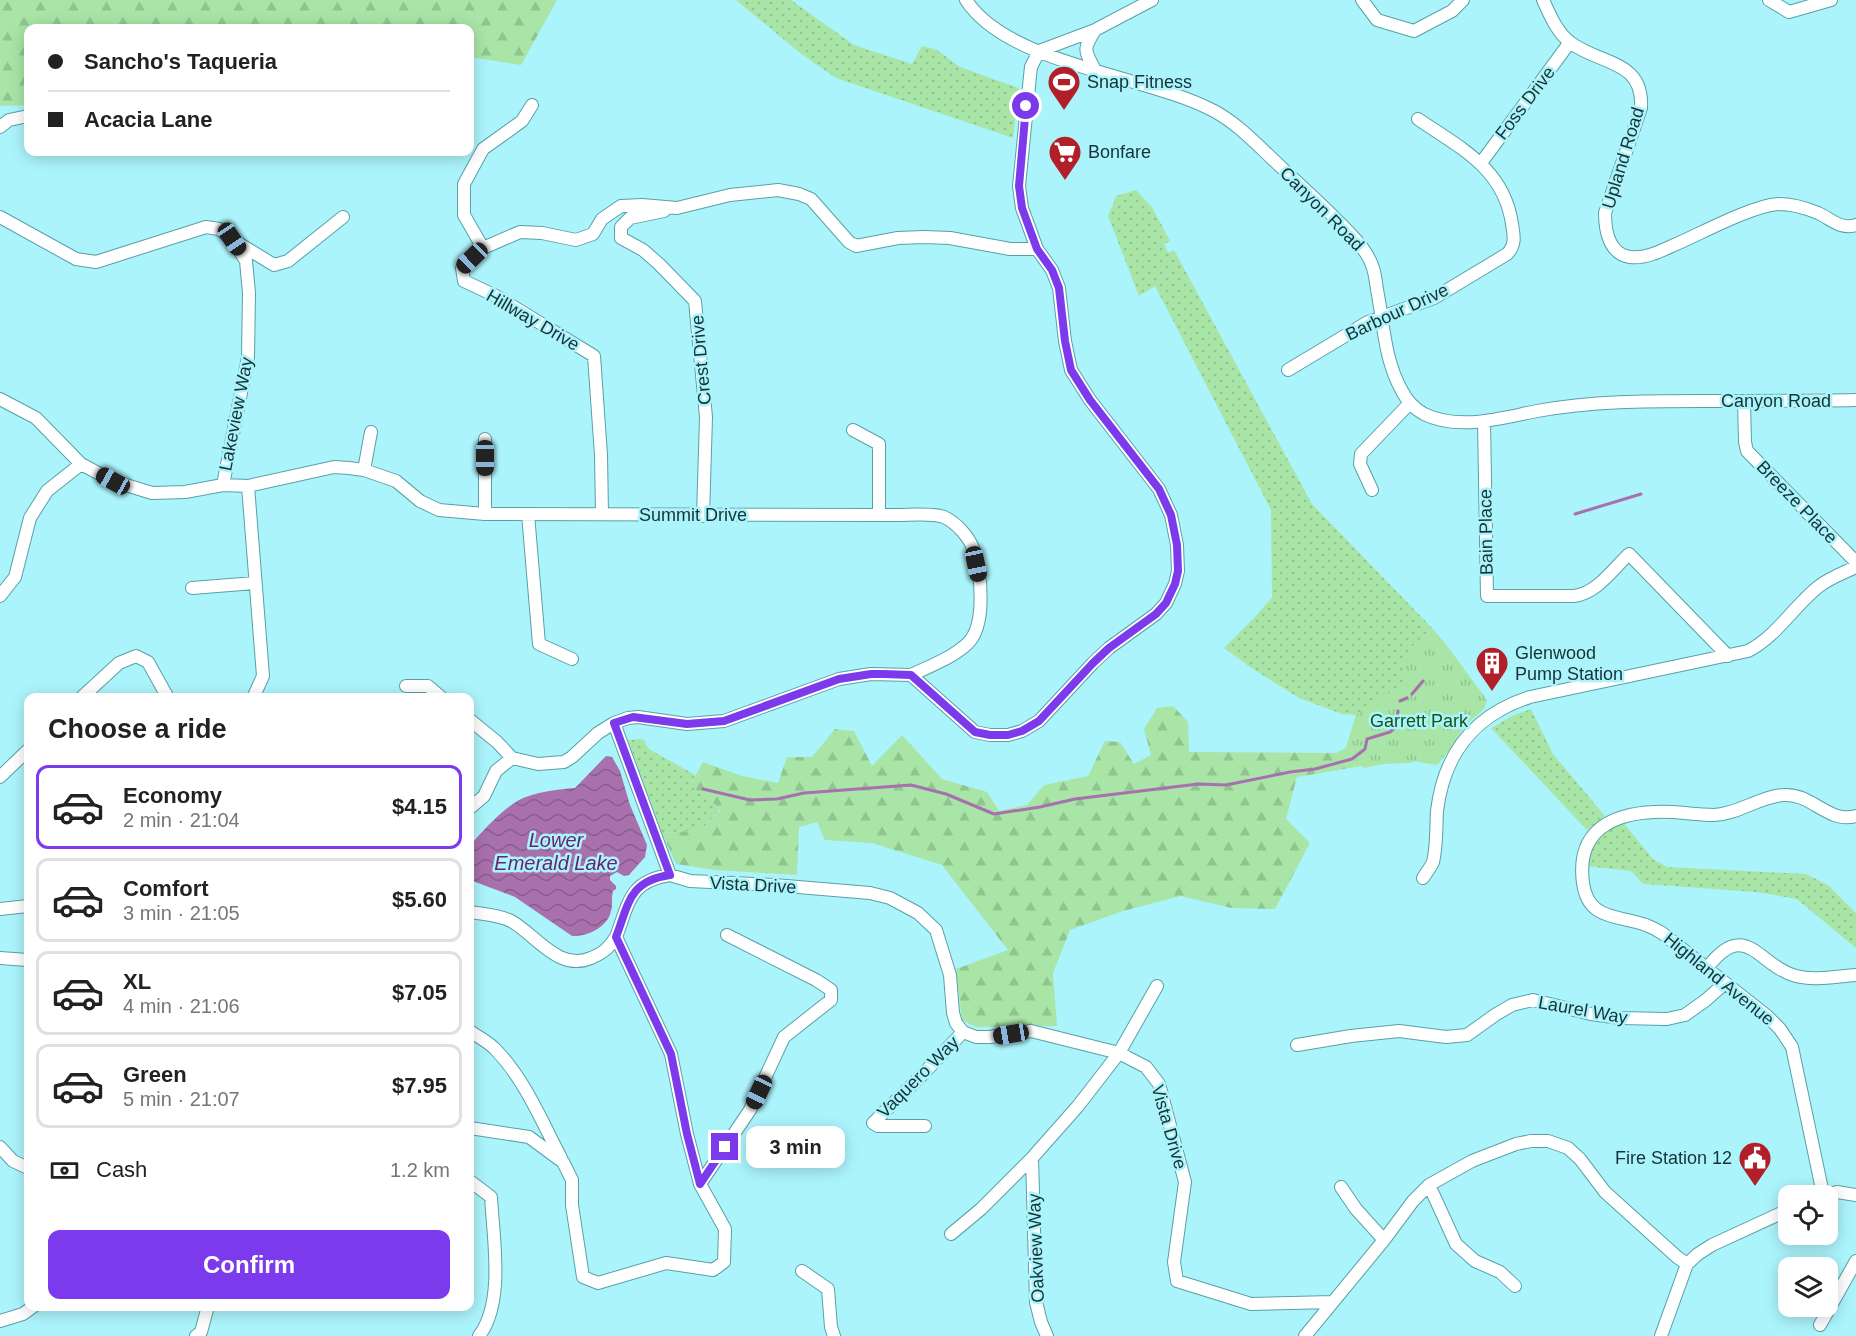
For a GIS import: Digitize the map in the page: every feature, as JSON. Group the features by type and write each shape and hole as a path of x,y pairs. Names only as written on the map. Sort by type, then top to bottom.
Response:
{"street":[{"name":"Canyon Road","path":"966,0 981,17 995,28 1039,51 1183,98 1212,109 1234,123 1357,242 1366,254 1373,269 1393,375 1409,404 1424,414 1443,421 1464,422 1484,421 1565,406 1621,402 1856,400"},
{"path":"474,723 512,758 538,764 564,762 598,733 614,723 633,717 687,724 724,721 839,679 871,674 911,675 975,732 1008,735 1022,731 1039,721 1109,648 1156,614 1166,603 1178,571 1177,545 1171,515 1159,489 1090,400 1071,370 1059,288 1052,270 1037,249 1022,208 1019,186 1031,66 1039,51 1095,30 1152,0"},
{"path":"1362,0 1377,20 1414,31 1452,11 1463,0"},
{"name":"Upland Road","path":"1543,0 1558,29 1570,42 1596,57 1623,67 1635,78 1642,98 1641,108 1605,213 1608,238 1614,248 1623,255 1632,257 1656,253 1734,218 1777,204 1797,206 1818,213 1841,226 1856,225"},
{"path":"1769,0 1789,12 1831,0"},
{"path":"1095,30 1086,44 1086,51 1095,70"},
{"name":"Foss Drive","path":"1481,163 1570,42"},
{"path":"532,105 522,121 483,149 464,184 464,215 483,248 519,232 542,233 576,240 593,234 602,219 621,206 677,208 730,195 778,190 811,199 849,242 856,246 897,238 924,237 950,238 1010,249 1037,249"},
{"path":"0,127 9,120 24,117"},
{"name":"Barbour Drive","path":"1288,370 1368,322 1434,297 1512,249 1514,243 1510,213 1499,186 1481,163 1418,119"},
{"name":"Crest Drive","path":"677,208 630,218 621,227 621,238 643,250 695,301 706,417 704,516"},
{"path":"0,217 76,259 96,262 206,227 219,229 274,265 288,261 344,217"},
{"name":"Lakeview Way","path":"223,485 248,357 249,293 246,261 232,239"},
{"name":"Hillway Drive","path":"483,248 462,268 464,281 496,296 594,356 601,445 602,514"},
{"name":"Summit Drive","path":"0,399 36,418 81,464 113,481 152,493 184,492 223,485 249,486 334,467 364,470 396,481 432,508 485,514 943,517 961,530 973,549 979,578 978,627 969,643 949,657 911,675"},
{"name":"Breeze Place","path":"1744,401 1747,451 1856,562"},
{"path":"1372,490 1360,464 1361,454 1409,404"},
{"name":"Bain Place","path":"1484,421 1487,596 1586,594 1629,554 1728,656"},
{"path":"853,430 879,444 879,515"},
{"path":"364,470 371,432"},
{"path":"485,439 485,514"},
{"path":"0,596 15,577 30,518 47,491 81,464"},
{"path":"249,486 262,676 254,693"},
{"path":"528,514 539,644 572,659"},
{"path":"1423,878 1432,863 1442,782 1451,758 1470,732 1496,711 1530,697 1748,651 1762,644 1817,588 1856,567"},
{"path":"192,588 255,583"},
{"path":"86,693 118,663 136,656 148,662 165,693"},
{"path":"406,686 428,686 436,693"},
{"path":"474,913 509,920 561,958 572,962 583,961 609,948 636,890 643,883 653,877 670,875 614,723"},
{"path":"0,777 24,754"},
{"path":"474,805 484,796 496,771 512,758"},
{"name":"Highland Avenue","path":"1820,1185 1791,1047 1780,1029 1767,1016 1662,933 1645,925 1601,913 1591,905 1584,890 1583,854 1590,839 1601,827 1613,819 1635,814 1671,812 1715,815 1784,795 1805,799 1837,817 1856,816"},
{"name":"Vista Drive","path":"670,875 690,881 870,893 890,898 918,913 936,930 950,975 953,1013 956,1023 963,1032 976,1037 990,1037 1031,1031 1119,1053 1146,1067 1159,1084 1185,1182 1174,1262 1177,1281 1251,1304 1333,1302"},
{"path":"0,909 24,906"},
{"path":"700,1184 750,1110 784,1037 831,1000 831,990 816,980 728,935"},
{"path":"474,1034 494,1048 518,1078 572,1180 572,1205 583,1277 598,1283 666,1263 713,1270 724,1262 725,1229 700,1184 687,1134 671,1054 616,937"},
{"path":"1707,968 1726,949 1738,944 1753,949 1783,970 1796,976 1813,978 1856,975"},
{"path":"0,958 24,960"},
{"name":"Laurel Way","path":"1297,1045 1399,1031 1446,1037 1467,1035 1512,1005 1533,1000 1620,1018 1667,1019 1685,1014 1725,983"},
{"name":"Oakview Way","path":"951,1234 981,1209 1032,1158 1078,1106 1119,1053 1157,986"},
{"name":"Vaquero Way","path":"925,1126 878,1126 873,1123 963,1032"},
{"path":"474,1129 529,1137 563,1162"},
{"path":"1305,1336 1413,1201 1429,1185 1472,1161 1530,1141 1558,1143 1568,1148 1605,1192 1687,1264"},
{"path":"0,1147 13,1161 24,1166"},
{"name":"Oakview Way","path":"1032,1158 1036,1302 1047,1336"},
{"path":"474,1184 491,1197 493,1237 494,1300 486,1326 479,1336"},
{"path":"1429,1185 1456,1244 1475,1261 1500,1272 1515,1286"},
{"path":"1341,1187 1356,1209 1384,1240"},
{"path":"1838,1192 1856,1195"},
{"path":"1661,1336 1687,1264 1712,1245 1778,1215"},
{"path":"1820,1325 1856,1261"},
{"path":"802,1271 828,1290 831,1327 834,1336"},
{"path":"0,1321 27,1311"},
{"path":"196,1336 201,1332 207,1311"}],"green space":[{"path":"0,0 557,0 521,65 474,58 474,24 24,24 24,105 0,106"},
{"path":"736,0 791,0 854,45 912,64 922,46 937,50 960,67 1019,88 1013,138 836,78 800,53"},
{"path":"1136,190 1152,207 1170,241 1164,244 1168,253 1174,250 1312,504 1432,628 1411,648 1407,682 1356,715 1342,714 1299,698 1224,648 1272,597 1271,510 1155,286 1139,296 1108,216 1116,196"},
{"name":"Garrett Park","path":"1432,628 1487,700 1484,707 1469,722 1437,765 1405,760 1364,768 1346,748 1356,715 1406,682 1403,663 1411,648"},
{"path":"1173,706 1188,722 1189,752 1335,753 1346,748 1356,715 1419,744 1412,763 1374,764 1297,777 1286,819 1310,843 1275,909 1231,908 1181,896 1123,911 1070,930 1053,973 1057,1026 976,1027 962,1020 956,969 1008,950 942,865 872,843 825,840 817,822 799,827 797,875 715,870 676,864 662,833 701,830 721,809 690,785 703,762 742,776 778,783 787,757 812,757 835,729 854,731 872,766 902,735 942,779 987,792 999,811 1027,805 1044,785 1088,776 1105,741 1120,742 1134,764 1151,755 1144,729 1157,708"},
{"path":"1531,709 1553,754 1605,816 1587,830 1491,728 1514,715"},
{"path":"643,739 649,749 695,775 690,785 721,808 701,830 662,833 628,740"},
{"path":"1621,820 1653,859 1667,867 1806,874 1828,885 1856,913 1856,948 1797,899 1756,892 1643,884 1631,871 1586,866 1596,837"}],"water":[{"name":"Lower Emerald Lake","path":"606,756 612,757 620,771 630,805 647,845 645,857 629,875 624,876 617,872 610,876 616,889 613,891 612,908 606,922 590,933 572,936 515,897 474,882 474,841 499,815 519,800 547,791 575,788"}],"waterway":[{"path":"1575,514 1641,494"},
{"path":"1412,694 1423,681"},
{"path":"1400,701 1407,698"},
{"path":"703,789 750,800 777,799 804,793 911,785 946,794 994,814 1075,799 1198,784 1226,785 1315,769 1352,759 1365,749 1367,739 1390,732 1396,727 1398,711"}],"place":[{"name":"Snap Fitness","path":"1064,111"},
{"name":"Bonfare","path":"1065,181"},
{"name":"Glenwood Pump Station","path":"1492,692"},
{"name":"Fire Station 12","path":"1755,1187"}],"route":[{"path":"725,1147 700,1184 687,1134 671,1054 616,937 636,890 653,877 670,875 614,723 633,717 687,724 724,721 839,679 884,674 911,675 975,732 1008,735 1022,731 1039,721 1109,648 1156,614 1166,603 1175,584 1178,571 1177,545 1171,515 1159,489 1090,400 1071,370 1059,288 1052,270 1037,249 1022,208 1019,186 1026,106"}]}
